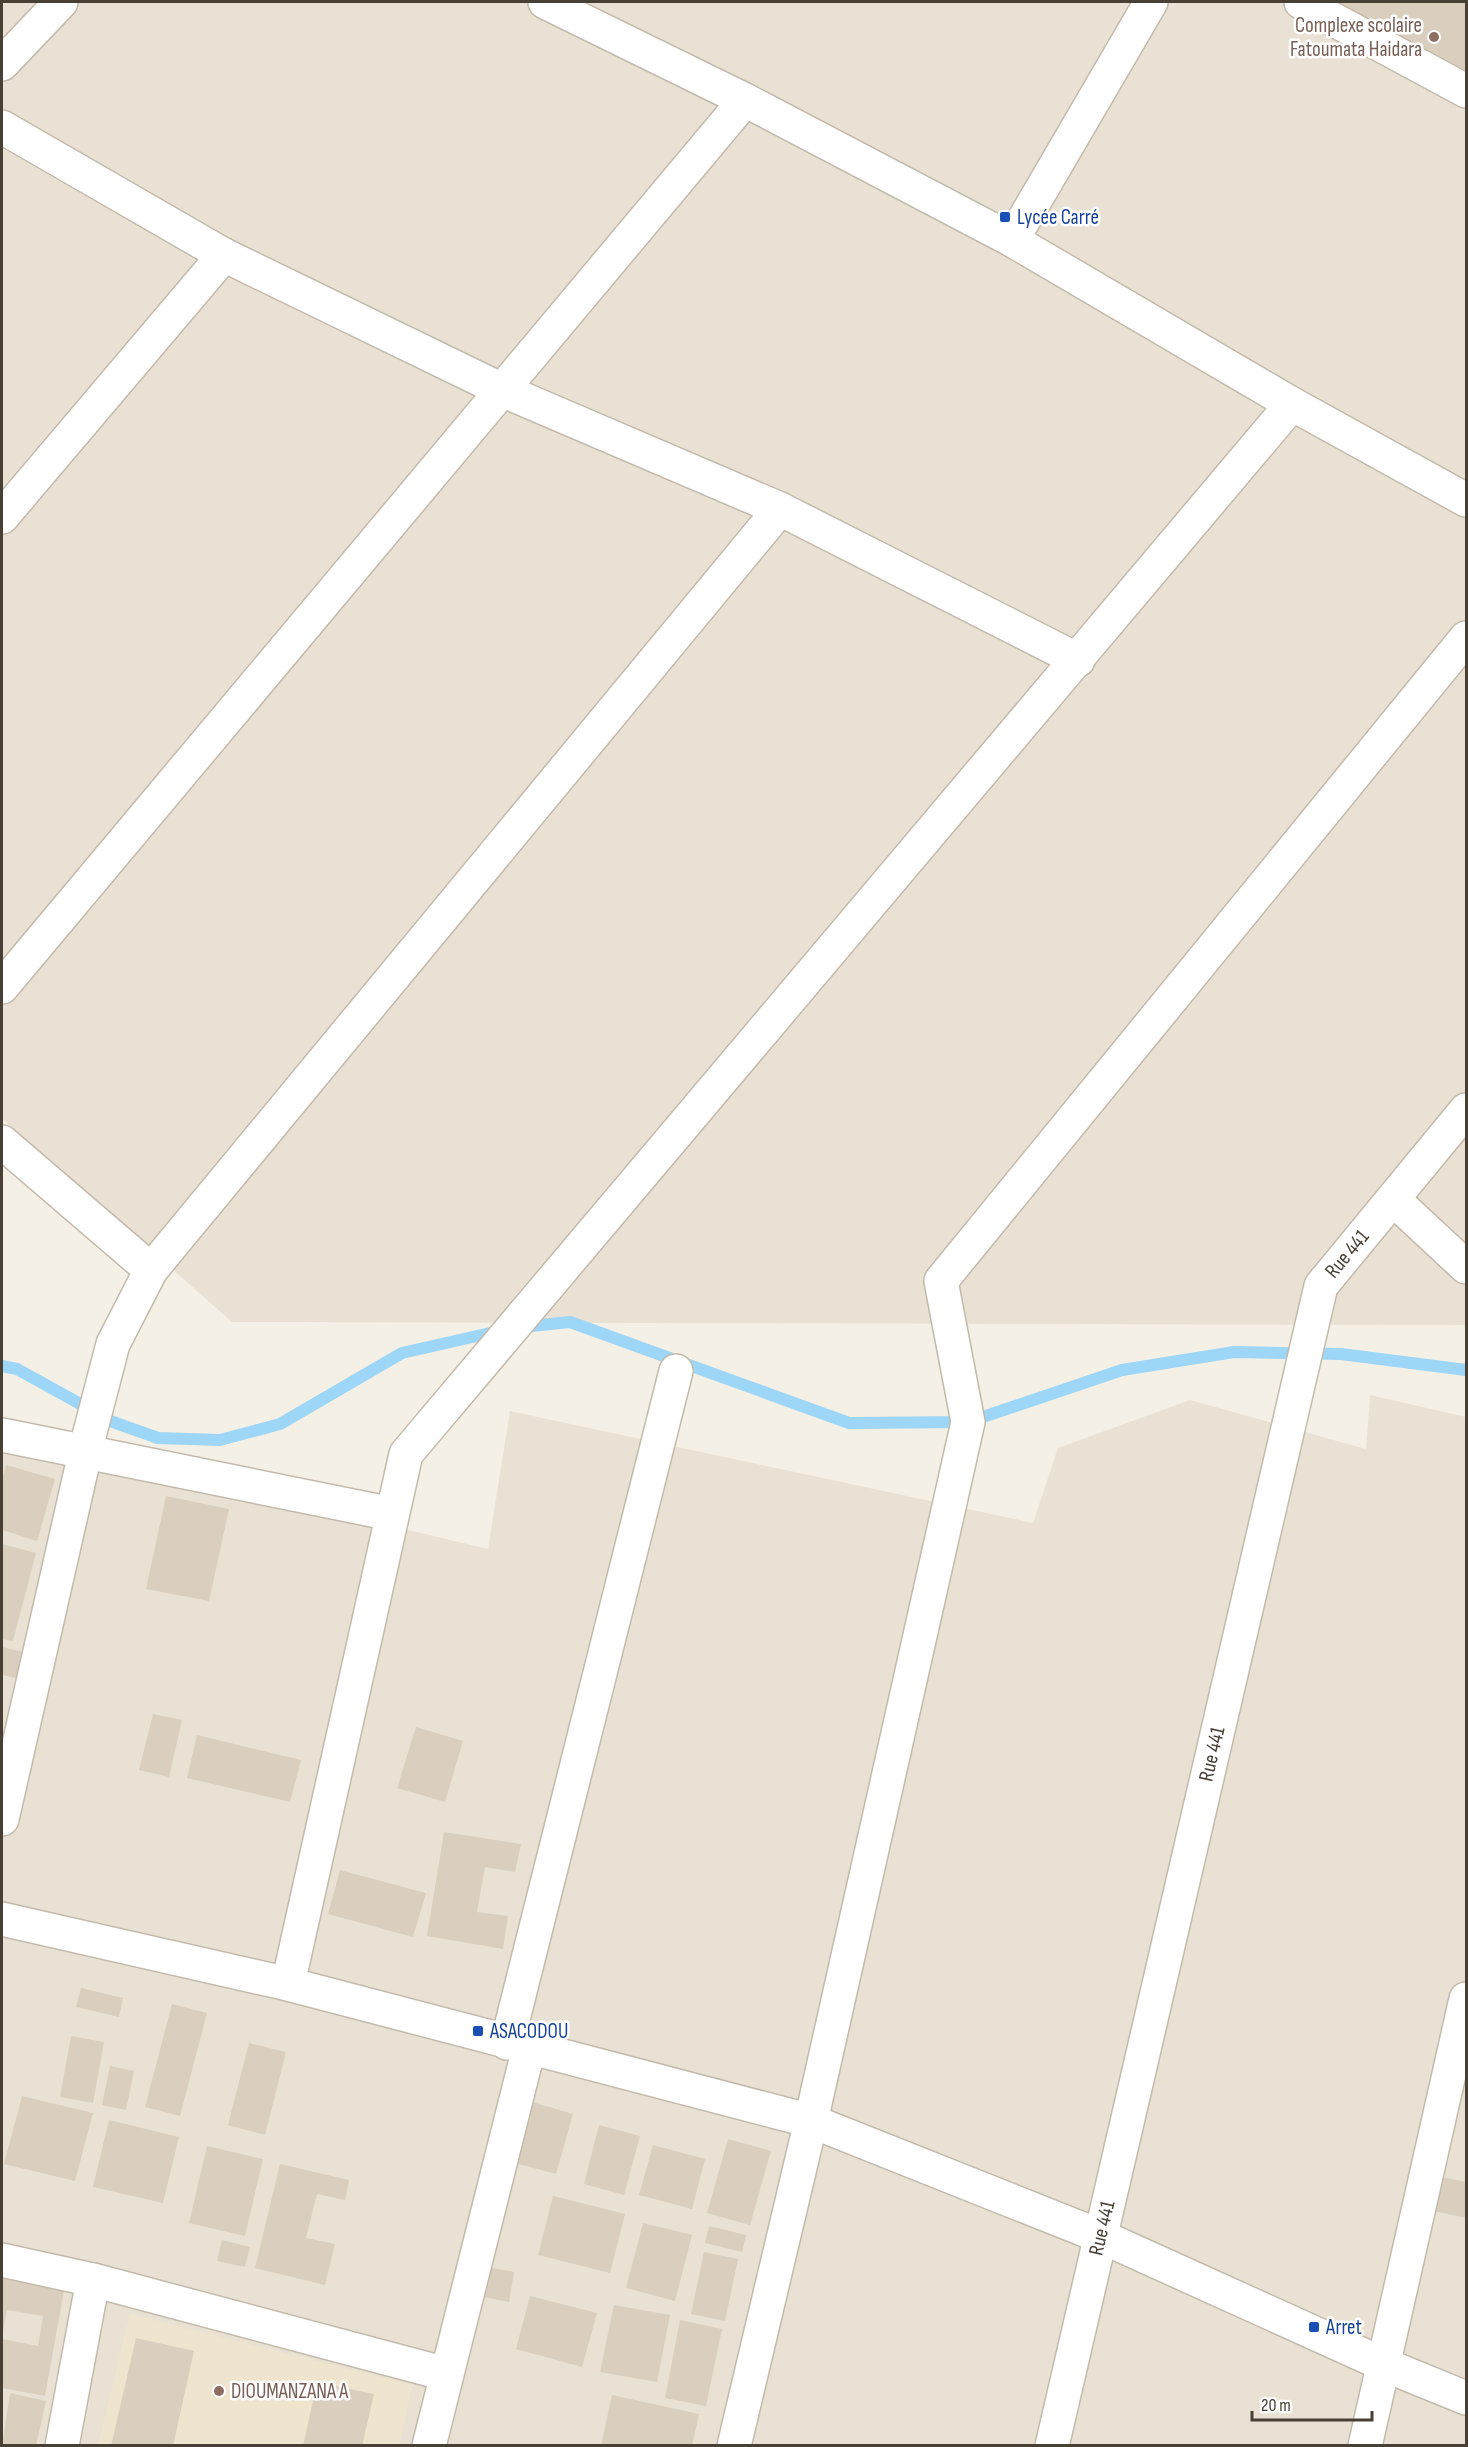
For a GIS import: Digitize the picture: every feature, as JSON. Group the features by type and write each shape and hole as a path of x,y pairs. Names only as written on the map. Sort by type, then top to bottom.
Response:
{"street":[{"path":"2,64 62,2"},
{"path":"545,2 745,100 1012,240 1292,404 1467,500"},
{"path":"1012,240 1151,2"},
{"path":"1301,2 1467,91"},
{"path":"2,987 745,100"},
{"path":"2,127 224,255 502,390 780,509 1078,660"},
{"path":"2,517 224,255"},
{"path":"288,1984 405,1454 1292,404"},
{"path":"2,1819 86,1446 113,1344 151,1270 780,509"},
{"path":"734,2445 811,2121 968,1422 941,1281 1467,638"},
{"name":"Rue 441","path":"1052,2445 1321,1287 1467,1110"},
{"path":"2,1142 151,1270"},
{"path":"1393,1199 1467,1267"},
{"path":"429,2445 518,2045 676,1371"},
{"path":"2,1435 86,1446 392,1514"},
{"path":"2,1919 288,1984 811,2121 1100,2236 1385,2365 1467,2398"},
{"path":"1365,2445 1467,1999"},
{"path":"2,2260 93,2280 446,2374"},
{"path":"62,2445 93,2280"}],"shaded area":[{"path":"2,2 1466,2 1466,1325 232,1322 2,1119"},
{"path":"1370,1395 1466,1417 1466,2445 2,2446 2,1433 488,1549 510,1411 1033,1523 1058,1448 1190,1400 1366,1449"},
{"path":"130,2314 412,2385 399,2445 98,2446"}],"building":[{"name":"Complexe scolaire Fatoumata Haidara","path":"1338,2 1466,2 1466,72"},
{"path":"6,1465 55,1479 37,1541 2,1530 2,1480"},
{"path":"166,1496 229,1509 209,1601 146,1589"},
{"path":"2,1544 36,1553 13,1641 2,1639"},
{"path":"2,1647 31,1654 25,1680 2,1675"},
{"path":"153,1714 182,1720 169,1777 139,1770"},
{"path":"416,1727 463,1741 445,1802 397,1788"},
{"path":"197,1735 301,1760 290,1802 187,1778"},
{"path":"444,1832 521,1844 515,1872 485,1867 477,1912 508,1916 503,1949 427,1936"},
{"path":"340,1870 426,1893 413,1937 328,1914"},
{"path":"81,1988 123,1998 119,2017 76,2007"},
{"path":"172,2004 207,2013 180,2116 145,2107"},
{"path":"71,2036 104,2042 93,2103 60,2097"},
{"path":"249,2043 286,2052 265,2135 228,2125"},
{"path":"110,2066 134,2071 126,2110 102,2105"},
{"path":"22,2096 93,2113 75,2181 4,2164"},
{"path":"532,2102 573,2114 556,2174 515,2163"},
{"path":"109,2120 179,2137 163,2203 93,2187"},
{"path":"599,2125 640,2136 624,2195 584,2184"},
{"path":"728,2139 771,2151 750,2225 707,2213"},
{"path":"653,2145 705,2159 692,2209 639,2195"},
{"path":"207,2146 263,2159 245,2236 189,2223"},
{"path":"280,2164 349,2180 345,2200 317,2194 306,2238 335,2244 325,2285 255,2268"},
{"path":"1441,2177 1466,2182 1466,2218 1434,2211"},
{"path":"553,2196 625,2214 610,2273 538,2255"},
{"path":"643,2223 692,2235 675,2301 626,2288"},
{"path":"709,2226 746,2235 742,2252 705,2243"},
{"path":"222,2240 250,2247 245,2267 217,2261"},
{"path":"704,2252 738,2259 725,2321 691,2314"},
{"path":"489,2267 514,2272 509,2302 484,2297"},
{"path":"2,2274 65,2285 45,2396 2,2388 2,2339 38,2346 43,2316 7,2310 2,2337"},
{"path":"530,2296 597,2313 582,2367 516,2349"},
{"path":"614,2305 670,2315 657,2382 600,2372"},
{"path":"680,2320 722,2329 706,2406 665,2398"},
{"path":"136,2338 194,2351 173,2446 111,2446"},
{"path":"317,2382 374,2394 362,2446 303,2446"},
{"path":"10,2393 46,2401 36,2446 2,2446"},
{"path":"612,2395 699,2414 692,2446 601,2446"}],"waterway":[{"path":"522,1327 570,1322 849,1423 968,1422 1122,1370 1234,1352 1341,1354 1466,1370"},
{"path":"2,1366 17,1369 113,1422 158,1438 220,1440 280,1424 402,1353 499,1331"}],"place":[{"name":"Complexe scolaire Fatoumata Haidara","path":"1434,37"},
{"name":"Lycée Carré","path":"1005,217"},
{"name":"ASACODOU","path":"478,2031"},
{"name":"Arret","path":"1314,2327"},
{"name":"DIOUMANZANA A","path":"219,2391"}]}
